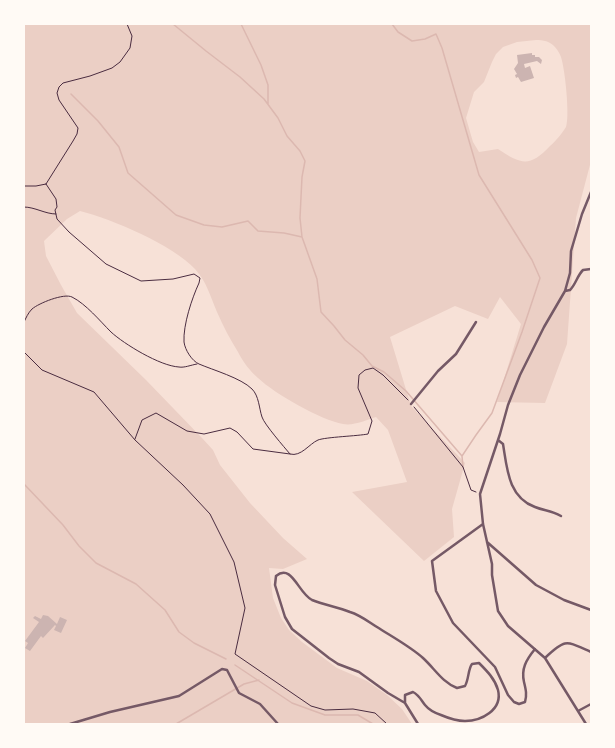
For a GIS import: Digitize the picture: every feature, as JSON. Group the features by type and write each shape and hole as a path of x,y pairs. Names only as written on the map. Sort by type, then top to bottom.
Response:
{"street":[{"path":"586,724 545,658 508,626 498,611 492,574 492,564 483,524 480,494 508,405 520,375 544,327 565,291 570,272 571,251 582,214 591,192"},
{"path":"565,291 570,290 574,286 578,275 583,270 591,269"},
{"path":"411,404 438,371 456,354 476,322"},
{"path":"498,440 503,444 509,481 521,498 536,508 552,511 561,516"},
{"path":"483,524 432,561 436,592 453,624 495,667 508,696 514,702 519,704 525,702 527,696 522,674 527,660 535,649"},
{"path":"487,542 536,585 564,600 591,610"},
{"path":"405,703 405,695 413,692 418,694 426,706 442,716 466,721 481,718 494,710 497,704 498,691 489,672 479,663 472,664 470,667 469,677 465,686 457,688 452,686 422,658 376,626 352,612 312,600 304,594 290,574 280,573 276,576 275,585 284,617 292,629 338,664 359,672 388,693 405,703 418,724"},
{"path":"545,658 556,647 562,644 571,643 591,652"},
{"path":"70,724 110,712 179,696 222,669 227,670 239,694 260,704 278,724"},
{"path":"578,711 591,704"}],"path":[{"path":"24,186 46,184 73,141 78,128 59,100 57,93 59,87 63,83 90,76 112,68 120,62 130,48 132,36 127,24"},
{"path":"46,184 56,198 56,219 106,264 140,281 173,279 194,274 200,278 186,321 184,343 189,354 197,364"},
{"path":"24,207 42,210 50,214 57,214"},
{"path":"24,322 30,311 36,306 60,297 71,297 99,319 128,345 147,355 162,362 179,367 197,364 238,380 252,389 260,405 262,418 290,454"},
{"path":"24,352 42,370 94,392 135,440 210,514 234,562 245,608 234,654 311,706 324,710 352,709 375,713 387,724"},
{"path":"135,440 142,420 156,413 187,431 204,434 230,428 238,432 253,449 294,455 318,440 368,434 372,421 358,388 359,375 365,370 372,368 383,376 411,404 463,467 472,490 480,494"}],"shaded area":[{"path":"24,24 591,24 591,161 576,218 567,344 545,403 497,402 521,324 500,297 488,319 455,306 390,337 411,406 465,463 452,509 454,537 424,561 352,492 407,482 388,430 376,417 351,424 334,422 299,406 258,378 242,359 224,327 203,279 185,260 157,242 108,220 80,211 67,219 44,241 46,256 77,313 146,380 202,438 213,450 220,465 250,503 283,538 307,559 283,569 269,568 273,598 281,618 289,630 302,642 337,668 367,681 387,695 402,709 412,724 24,724","holes":["539,40 551,43 558,50 561,57 566,92 566,127 559,137 543,153 537,158 531,160 520,161 498,149 479,152 473,142 466,118 474,92 484,82 496,54 503,47 517,42"]}],"building":[{"path":"532,53 532,55 539,57 542,60 541,64 537,61 524,64 525,68 530,66 534,78 521,82 518,77 516,78 515,75 517,74 514,69 518,63 517,55"},
{"path":"43,615 48,616 57,624 60,617 67,620 61,633 54,630 55,625 43,638 41,636 30,651 25,648 28,643 25,641 39,622 33,618 35,616 41,619"}],"waterway":[{"path":"173,24 240,77 264,99 278,118 287,136 300,151 305,161 302,177 300,218 302,237 317,279 321,312 345,340 363,355 372,366 384,372 406,391 462,456"},
{"path":"241,24 261,65 268,85 268,104"},
{"path":"392,24 398,32 412,41 425,39 436,34 442,48 479,175 532,260 540,278 492,413 462,456 463,467"},
{"path":"71,94 98,121 119,147 128,173 176,215 204,225 222,227 248,221 258,231 284,233 302,237"},
{"path":"24,484 63,525 79,546 96,563 136,584 165,610 179,632 194,643 226,659"},
{"path":"235,665 292,703 325,715 358,715 373,724"},
{"path":"176,724 244,684 259,680"}]}
